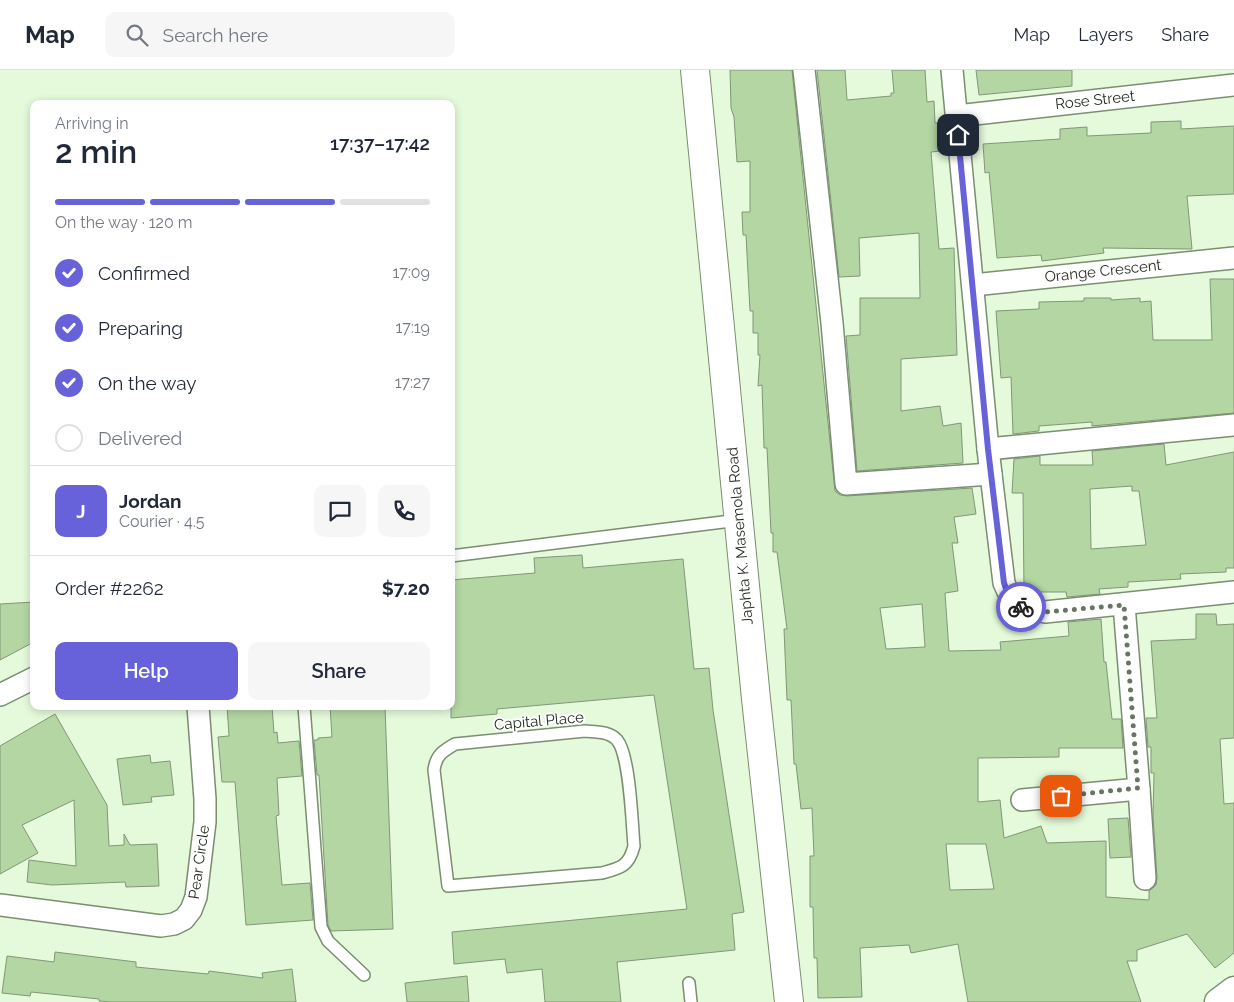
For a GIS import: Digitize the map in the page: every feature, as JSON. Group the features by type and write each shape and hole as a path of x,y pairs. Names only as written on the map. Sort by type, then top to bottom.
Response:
{"main road":[{"name":"Japhta K. Masemola Road","path":"695,70 756,699 789,1002"}],"street":[{"path":"804,70 832,314 846,484 991,474"},
{"path":"952,70 988,449 1004,583 1009,597 1023,608 1045,612 1234,592"},
{"name":"Rose Street","path":"957,116 1234,85"},
{"name":"Orange Crescent","path":"973,285 1234,258"},
{"path":"988,449 1234,425"},
{"path":"1124,605 1145,879"},
{"path":"0,695 30,680"},
{"name":"Pear Circle","path":"0,905 162,926 174,924 184,919 191,910 196,898 205,822 198,710"},
{"path":"1022,800 1138,788"},
{"path":"1218,1002 1234,990"}],"lane":[{"path":"455,556 739,520"},
{"path":"304,710 321,927 328,940 364,975"},
{"name":"Capital Place","path":"585,732 605,733 617,740 625,755 634,846 631,859 626,864 620,868 602,873 448,886 434,770 436,758 445,750 455,744 585,732"},
{"path":"689,983 691,1002"}],"building":[{"path":"730,70 792,70 835,491 840,495 847,496 972,488 976,514 954,517 958,543 952,543 958,591 945,593 949,651 1001,650 1000,642 1069,636 1068,622 1101,619 1104,662 1106,662 1112,719 1121,719 1123,748 1059,748 1059,757 978,758 978,802 1000,800 1004,838 1041,826 1047,843 1106,841 1106,897 1149,900 1149,891 1156,885 1157,878 1153,816 1154,773 1151,773 1151,747 1148,747 1146,718 1157,718 1151,641 1196,639 1196,614 1216,614 1217,625 1234,624 1234,738 1220,739 1224,804 1234,803 1234,953 1215,968 1187,934 1137,950 1137,961 1127,961 1141,1002 968,1002 958,944 911,953 909,945 860,948 862,997 818,998 817,958 814,958 813,907 810,907 810,856 814,856 812,808 801,809 796,764 794,764 791,700 787,700 784,629 787,629 777,552 773,552 767,448 764,448 762,385 758,386 760,355 758,355 758,333 753,333 753,311 750,311 746,235 743,235 742,212 750,212 750,161 737,162 734,117 731,108","holes":["922,604 925,647 886,649 880,608","946,844 986,844 994,889 950,890"]},
{"path":"817,70 845,70 847,100 891,96 891,93 894,93 892,70 925,70 927,102 934,101 935,123 940,123 941,151 931,152 939,249 954,248 957,355 901,359 901,411 940,406 943,426 961,423 963,463 857,471 846,336 860,335 860,298 920,298 919,233 859,238 860,276 839,277"},
{"path":"976,70 1072,70 1072,86 979,95"},
{"path":"1181,121 1181,129 1234,126 1234,194 1187,196 1192,249 1103,248 1104,253 1042,261 1041,255 997,258 989,172 985,173 983,144 1060,139 1060,129 1087,127 1087,136 1151,133 1151,122"},
{"path":"1210,279 1234,279 1234,413 1092,426 1092,422 1039,426 1039,431 1013,434 1011,377 1001,378 996,311 1039,309 1039,302 1084,301 1084,298 1111,298 1111,300 1140,298 1140,302 1151,301 1153,340 1212,340"},
{"path":"1164,444 1166,465 1234,452 1234,568 1226,568 1226,572 1180,574 1181,579 1128,582 1128,587 1099,589 1100,594 1067,597 1066,592 1024,592 1023,493 1012,493 1014,459 1040,456 1040,465 1093,465 1092,451","holes":["1132,486 1132,491 1139,491 1146,545 1091,549 1090,489"]},
{"path":"582,555 583,568 683,559 694,669 709,668 713,710 744,912 732,914 735,950 617,962 621,1002 545,1002 542,969 507,973 505,959 454,964 452,932 687,909 654,695 497,709 497,714 451,718 451,710 455,710 455,580 535,573 534,558"},
{"path":"30,602 30,644 0,660 0,604"},
{"path":"227,710 272,710 274,733 277,732 278,743 299,741 302,776 277,778 279,815 276,816 282,885 310,883 313,920 246,925 235,782 222,782 218,737 229,736"},
{"path":"330,710 385,710 393,929 331,931 328,925 319,775 317,775 314,740 332,737"},
{"path":"55,714 107,805 109,846 124,845 124,834 130,845 157,844 159,886 126,887 125,882 52,885 27,882 29,860 76,866 74,800 22,825 38,853 0,874 0,746"},
{"path":"150,755 151,763 170,761 174,795 151,797 152,802 123,805 117,759"},
{"path":"1128,818 1131,857 1110,858 1108,819"},
{"path":"55,952 136,962 136,967 208,974 209,971 263,978 262,973 292,969 296,1002 111,1002 31,992 30,996 2,993 7,956 54,962"},
{"path":"467,976 469,1002 407,1002 405,983"}],"way so far":[{"path":"1021,607 1045,612 1124,605 1138,788 1061,796"}],"route":[{"path":"958,135 988,449 1004,583 1009,597 1021,607"}]}
